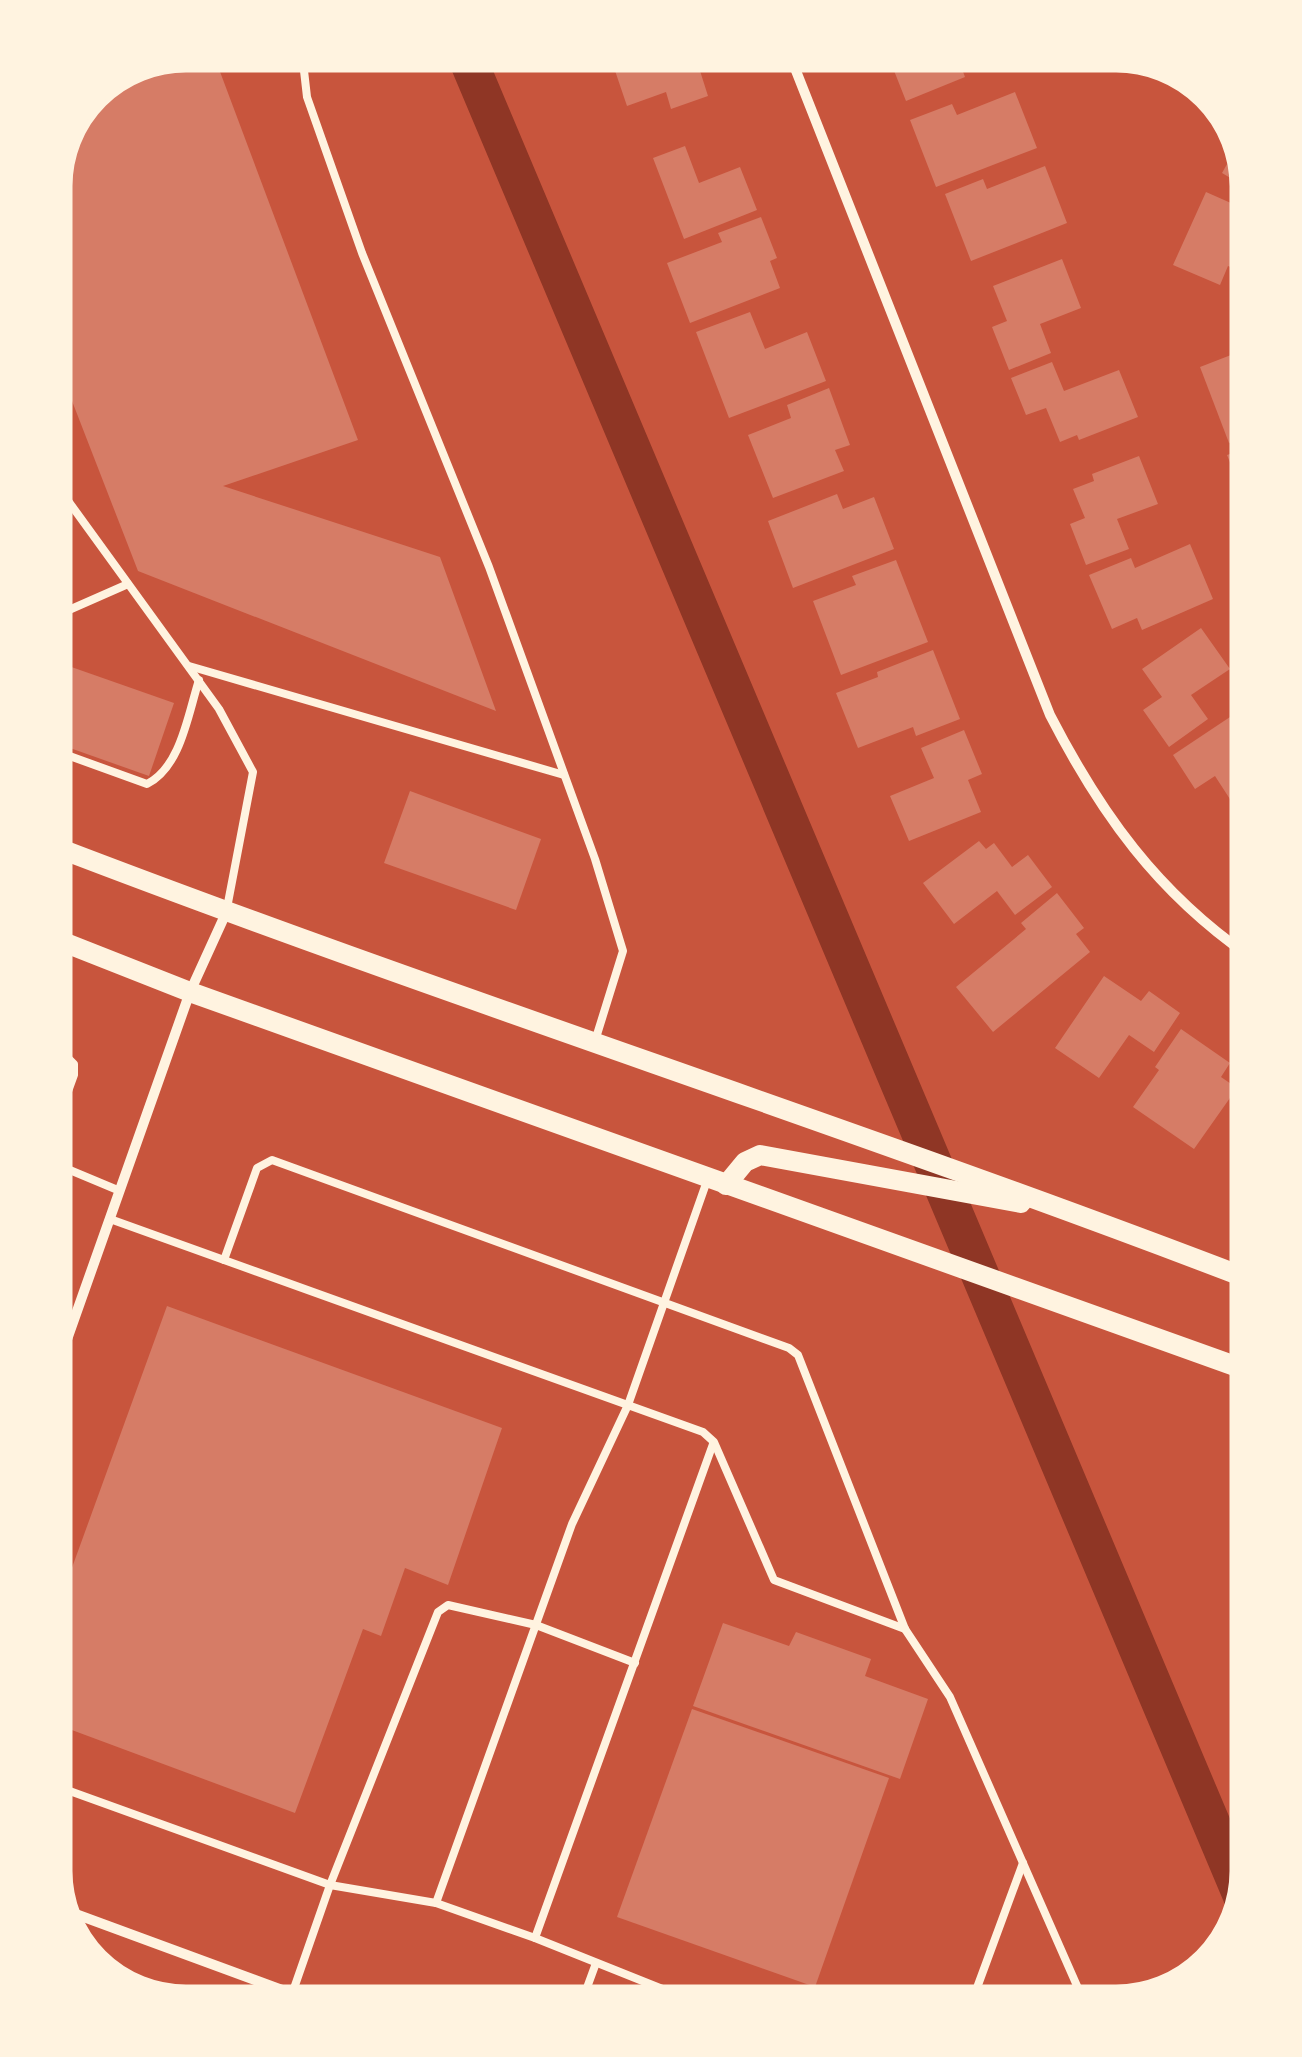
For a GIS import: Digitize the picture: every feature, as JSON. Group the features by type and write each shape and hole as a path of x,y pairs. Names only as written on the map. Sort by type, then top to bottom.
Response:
{"main road":[{"path":"70,853 226,913 1082,1214 1232,1272"},
{"path":"70,945 190,992 1232,1365"},
{"path":"717,1181 760,1156 1082,1214"}],"street":[{"path":"795,70 1058,731 1082,777 1121,835 1166,888 1232,944"},
{"path":"70,1329 190,992 226,913"},
{"path":"79,1915 273,1987"}],"lane":[{"path":"304,70 306,98 362,253 490,567 596,859 623,951 595,1041"},
{"path":"70,504 219,709 253,772 226,913"},
{"path":"70,610 128,584"},
{"path":"188,666 564,775"},
{"path":"70,756 147,784 161,777 176,751 199,680"},
{"path":"70,1060 74,1075 70,1086"},
{"path":"224,1260 257,1168 272,1160 789,1348 798,1355 905,1629 950,1697 1077,1987"},
{"path":"70,1171 120,1190"},
{"path":"436,1903 572,1524 628,1405 664,1304 717,1181"},
{"path":"110,1219 702,1432 714,1442 774,1580 905,1629"},
{"path":"535,1938 714,1442"},
{"path":"294,1987 330,1885 438,1612 448,1604 536,1625 635,1662"},
{"path":"70,1791 330,1885 436,1903 657,1987"},
{"path":"977,1987 1023,1863"},
{"path":"587,1987 596,1963"}],"building":[{"path":"219,70 358,440 223,486 440,557 496,711 138,571 70,396 72,164 90,122 122,90 164,72"},
{"path":"615,70 700,70 708,96 671,109 666,92 627,106"},
{"path":"894,70 962,70 965,77 906,101"},
{"path":"1015,92 1037,148 936,187 910,120 952,104 957,115"},
{"path":"685,146 699,183 740,167 757,210 684,239 653,158"},
{"path":"1229,161 1232,179 1222,173"},
{"path":"1045,166 1067,223 971,261 945,194 983,179 987,189"},
{"path":"1206,192 1232,203 1232,268 1228,266 1220,285 1173,265"},
{"path":"761,217 777,258 770,261 780,288 690,323 667,263 722,242 718,233"},
{"path":"1062,259 1081,308 1040,324 1051,353 1009,370 992,327 1007,321 993,286"},
{"path":"750,312 765,349 807,332 826,381 729,418 696,332"},
{"path":"1232,355 1232,442 1229,443 1200,367"},
{"path":"1052,362 1064,391 1119,370 1138,417 1079,440 1077,435 1060,442 1046,408 1026,415 1011,378"},
{"path":"829,388 850,445 835,450 844,471 773,498 748,435 791,418 787,405"},
{"path":"1139,456 1158,504 1117,519 1129,549 1086,565 1070,524 1085,518 1073,489 1094,481 1092,474"},
{"path":"837,494 843,509 874,497 894,549 793,588 768,521"},
{"path":"1190,544 1213,599 1142,630 1137,618 1112,629 1089,575 1131,558 1135,568"},
{"path":"896,560 928,642 841,675 813,601 856,585 852,576"},
{"path":"1201,628 1230,669 1191,695 1208,719 1169,747 1143,710 1162,697 1142,669"},
{"path":"933,650 960,719 916,736 913,727 858,748 836,693"},
{"path":"70,667 174,703 149,776 70,748"},
{"path":"1230,717 1232,802 1215,776 1195,789 1173,755"},
{"path":"964,730 982,774 968,780 981,812 909,841 890,796 934,778 921,748"},
{"path":"410,791 541,839 516,910 384,863"},
{"path":"979,841 986,849 994,843 1012,867 1028,855 1052,887 1015,915 997,891 954,924 923,883"},
{"path":"1057,893 1084,928 1076,934 1090,952 993,1032 956,987 1026,929 1021,923"},
{"path":"1104,976 1141,1001 1149,991 1180,1013 1154,1052 1129,1035 1099,1078 1055,1048"},
{"path":"1181,1029 1230,1063 1221,1077 1232,1085 1232,1095 1194,1149 1133,1107 1159,1070 1155,1067"},
{"path":"167,1306 502,1428 448,1585 405,1568 381,1636 363,1629 295,1813 70,1729 70,1573"},
{"path":"723,1623 789,1646 796,1632 871,1659 865,1676 928,1699 900,1779 693,1706"},
{"path":"692,1709 889,1778 815,1987 617,1917"}],"waterway":[{"path":"472,70 1232,1872"}]}
